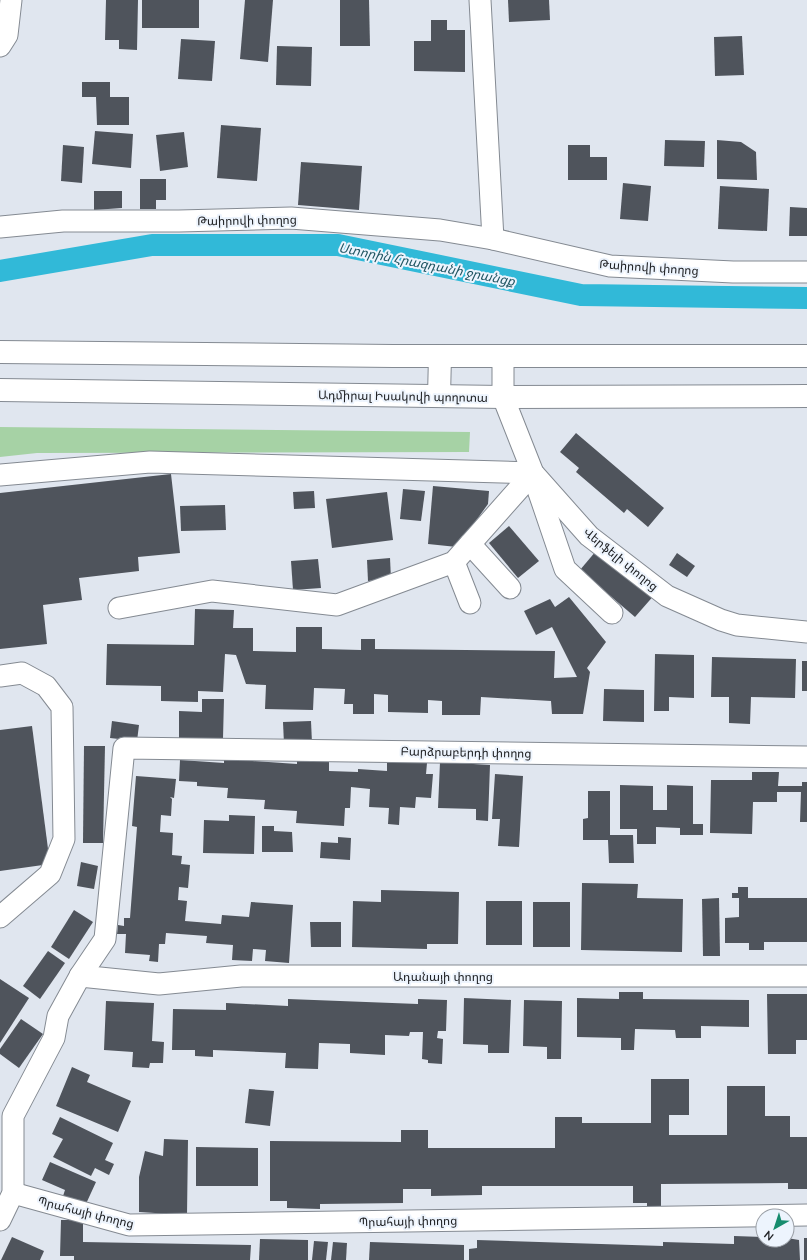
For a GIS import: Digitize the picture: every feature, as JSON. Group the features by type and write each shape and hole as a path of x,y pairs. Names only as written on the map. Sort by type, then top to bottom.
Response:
{"highway":[{"path":"0,352 504,357 807,356"},
{"path":"440,356 440,396"},
{"name":"Ադմիրալ Իսակովի պողոտա","path":"0,390 503,397 807,396"}],"street":[{"path":"0,46 7,35 11,0"},
{"path":"480,0 493,240"},
{"name":"Թաիրովի փողոց","path":"0,227 63,221 179,221 290,218 411,227 493,240 610,266 733,272 807,272"},
{"path":"503,397 504,357"},
{"name":"Վերֆելի փողոց","path":"503,397 533,473 589,536 667,596 721,620 737,625 807,632"},
{"path":"0,475 150,462 533,473"},
{"path":"120,608 212,591 337,604 454,562 533,473"},
{"path":"533,473 565,569 612,613"},
{"path":"470,544 510,588"},
{"path":"454,562 470,603"},
{"path":"0,676 22,673 46,686 62,707 64,839 50,874 0,917"},
{"name":"Բարձրաբերդի փողոց","path":"80,976 105,939 124,748 807,757"},
{"path":"0,1220 13,1193 13,1116 54,1038 58,1016 80,976"},
{"name":"Ադանայի փողոց","path":"80,976 159,984 241,976 807,976"},
{"name":"Պրահայի փողոց","path":"13,1193 129,1226 807,1214"}],"green space":[{"path":"0,427 470,432 469,452 37,453 0,457"}],"building":[{"path":"106,0 138,0 137,50 119,49 119,40 105,40"},
{"path":"142,0 199,0 199,28 142,28"},
{"path":"245,0 273,0 268,62 240,59"},
{"path":"340,0 369,0 370,46 340,46"},
{"path":"508,0 549,0 550,20 509,22"},
{"path":"431,20 447,20 447,30 465,30 465,72 414,71 414,41 431,41"},
{"path":"742,36 744,75 715,76 714,37"},
{"path":"181,39 215,41 212,81 178,79"},
{"path":"277,46 312,47 311,86 276,85"},
{"path":"82,82 110,82 110,97 129,97 129,125 97,125 96,97 82,97"},
{"path":"221,125 261,128 257,181 217,178"},
{"path":"95,131 133,134 131,168 92,164"},
{"path":"184,132 188,167 160,171 156,135"},
{"path":"665,140 705,141 704,167 664,166"},
{"path":"717,140 741,142 756,152 757,180 717,179"},
{"path":"63,145 84,147 82,183 61,181"},
{"path":"568,145 590,145 590,157 607,157 607,180 568,180"},
{"path":"301,162 362,166 359,210 298,205"},
{"path":"140,179 166,179 166,200 156,200 156,209 140,209"},
{"path":"623,183 651,186 648,221 620,219"},
{"path":"720,186 769,189 767,231 718,229"},
{"path":"94,191 122,191 122,208 94,210"},
{"path":"790,207 807,208 807,236 789,236"},
{"path":"576,433 664,508 648,527 627,509 624,513 576,472 579,468 560,452"},
{"path":"171,474 180,553 138,557 139,571 79,578 82,600 43,605 47,644 0,649 0,493"},
{"path":"433,486 489,491 488,504 457,547 428,544"},
{"path":"403,489 425,491 421,521 400,519"},
{"path":"314,491 315,508 294,509 293,492"},
{"path":"387,492 393,540 332,548 326,499"},
{"path":"225,505 226,530 181,531 180,506"},
{"path":"509,526 539,561 518,578 489,543"},
{"path":"596,551 656,593 635,617 580,570"},
{"path":"677,553 695,566 687,577 669,565"},
{"path":"390,558 391,579 368,581 367,560"},
{"path":"318,559 321,588 293,590 291,561"},
{"path":"569,597 606,642 587,668 590,672 583,714 552,714 551,701 481,697 480,715 442,715 442,701 428,700 428,713 388,712 388,695 374,694 374,714 353,714 353,704 344,704 345,689 314,688 313,710 265,709 266,685 246,684 236,655 225,654 223,692 198,691 198,702 161,701 161,686 106,685 107,644 194,645 195,609 234,610 233,628 253,628 253,651 296,652 296,627 322,627 322,649 361,650 361,639 375,639 375,649 555,651 554,678 577,677 552,627 536,635 524,611 550,599 555,607"},
{"path":"655,654 694,655 694,698 669,697 669,711 654,711"},
{"path":"712,657 796,659 795,698 751,697 750,724 729,723 729,697 711,697"},
{"path":"802,661 807,661 807,691 802,691"},
{"path":"604,689 644,690 644,722 603,721"},
{"path":"202,699 224,699 223,738 179,738 179,711 202,712"},
{"path":"112,721 139,725 137,741 110,738"},
{"path":"311,721 312,743 284,744 283,722"},
{"path":"32,726 50,864 0,871 0,730"},
{"path":"84,746 105,746 103,843 83,843"},
{"path":"224,759 297,764 297,759 329,761 329,771 358,772 358,769 387,771 387,761 427,763 426,774 433,774 431,798 416,797 415,808 400,807 399,825 388,824 389,808 369,807 370,789 351,787 350,808 345,808 344,826 296,823 297,811 264,809 265,800 227,798 228,788 197,786 197,782 179,781 180,760 224,763"},
{"path":"440,762 490,765 488,821 476,820 476,809 438,808"},
{"path":"752,772 779,772 778,786 802,786 802,782 807,782 807,822 800,822 801,792 777,792 777,802 753,802 752,834 710,833 711,780 752,780"},
{"path":"495,774 523,776 519,847 498,846 500,819 492,819"},
{"path":"136,776 176,779 174,798 170,797 172,799 171,816 161,815 160,832 173,833 172,855 182,856 181,864 190,865 188,888 179,887 178,900 187,901 185,921 221,924 222,915 249,917 251,902 293,905 289,963 265,961 266,950 253,949 252,961 232,960 233,945 206,943 207,936 166,933 165,944 159,944 158,962 149,961 150,955 125,953 126,934 117,934 118,925 124,926 124,918 130,918 137,827 132,826"},
{"path":"620,785 653,786 653,810 667,810 667,785 693,786 693,824 703,824 703,835 680,835 680,828 656,827 656,844 637,844 637,829 620,829"},
{"path":"588,791 610,791 610,835 633,835 634,863 609,863 608,840 583,840 583,819 588,818"},
{"path":"229,815 255,816 254,854 203,853 204,820 229,821"},
{"path":"262,826 274,826 274,831 292,832 293,852 262,852"},
{"path":"338,837 351,838 350,860 320,858 321,842 338,843"},
{"path":"81,862 98,866 94,889 77,886"},
{"path":"582,883 638,884 637,898 683,899 682,952 581,950"},
{"path":"738,887 748,887 748,898 807,898 807,942 764,942 764,950 749,950 749,943 725,943 725,918 739,917 739,898 732,898 732,893 738,893"},
{"path":"381,890 459,892 458,944 427,944 427,949 352,947 353,901 381,902"},
{"path":"719,898 720,956 703,956 702,899"},
{"path":"486,901 522,901 522,945 486,945"},
{"path":"533,902 570,902 570,947 533,947"},
{"path":"74,910 93,922 69,959 51,947"},
{"path":"310,922 341,922 341,947 311,947"},
{"path":"48,951 65,963 40,999 23,986"},
{"path":"0,979 29,998 0,1043"},
{"path":"619,992 643,992 643,999 749,1000 749,1027 701,1026 701,1038 676,1038 675,1030 635,1029 634,1050 621,1050 621,1038 577,1037 577,998 619,999"},
{"path":"767,994 807,994 807,1040 796,1040 796,1054 768,1054"},
{"path":"464,998 511,1000 509,1053 488,1053 488,1045 463,1044"},
{"path":"288,999 418,1004 418,999 447,1000 446,1031 438,1031 437,1038 443,1039 442,1064 428,1063 428,1060 422,1059 423,1032 410,1032 409,1036 385,1035 385,1055 350,1053 350,1044 319,1043 318,1069 285,1068 286,1053 213,1050 213,1057 195,1056 195,1050 172,1050 173,1009 226,1010 226,1003 288,1006"},
{"path":"524,1000 562,1001 561,1059 547,1059 547,1047 523,1046"},
{"path":"106,1001 154,1003 152,1041 164,1042 163,1063 150,1063 149,1068 132,1067 133,1052 104,1050"},
{"path":"21,1019 43,1034 19,1068 0,1054 0,1049"},
{"path":"72,1067 90,1075 87,1082 131,1101 118,1132 56,1106"},
{"path":"651,1079 689,1079 689,1115 669,1115 669,1135 727,1135 727,1086 765,1086 765,1116 790,1116 790,1137 807,1137 807,1189 788,1189 788,1183 661,1184 661,1213 647,1213 647,1203 633,1203 633,1186 482,1186 482,1195 431,1196 431,1189 403,1189 403,1203 320,1204 320,1209 287,1208 287,1201 270,1201 270,1141 401,1142 401,1130 428,1130 428,1148 555,1148 555,1117 582,1117 582,1123 651,1123"},
{"path":"249,1089 274,1091 270,1126 245,1123"},
{"path":"60,1117 113,1143 105,1160 114,1164 109,1175 95,1168 91,1176 53,1157 63,1139 52,1134"},
{"path":"164,1139 188,1140 187,1215 139,1212 139,1177 145,1151 163,1156"},
{"path":"196,1147 258,1148 258,1186 196,1186"},
{"path":"50,1162 96,1182 85,1206 63,1196 65,1190 42,1180"},
{"path":"61,1220 83,1220 83,1242 251,1245 250,1260 74,1260 74,1256 60,1256"},
{"path":"734,1236 755,1237 755,1248 795,1248 795,1239 799,1240 800,1260 469,1260 469,1249 477,1248 477,1240 663,1246 663,1242 734,1244"},
{"path":"12,1237 44,1251 40,1260 1,1260"},
{"path":"804,1238 807,1238 807,1260 804,1260"},
{"path":"260,1239 308,1240 308,1260 259,1260"},
{"path":"314,1241 328,1242 326,1260 312,1260"},
{"path":"333,1242 347,1243 346,1260 331,1260"},
{"path":"370,1242 464,1245 464,1260 369,1260"}],"waterway":[{"name":"Ստորին Հրազդանի ջրանցք","path":"0,271 152,245 338,245 581,295 807,298"}]}
